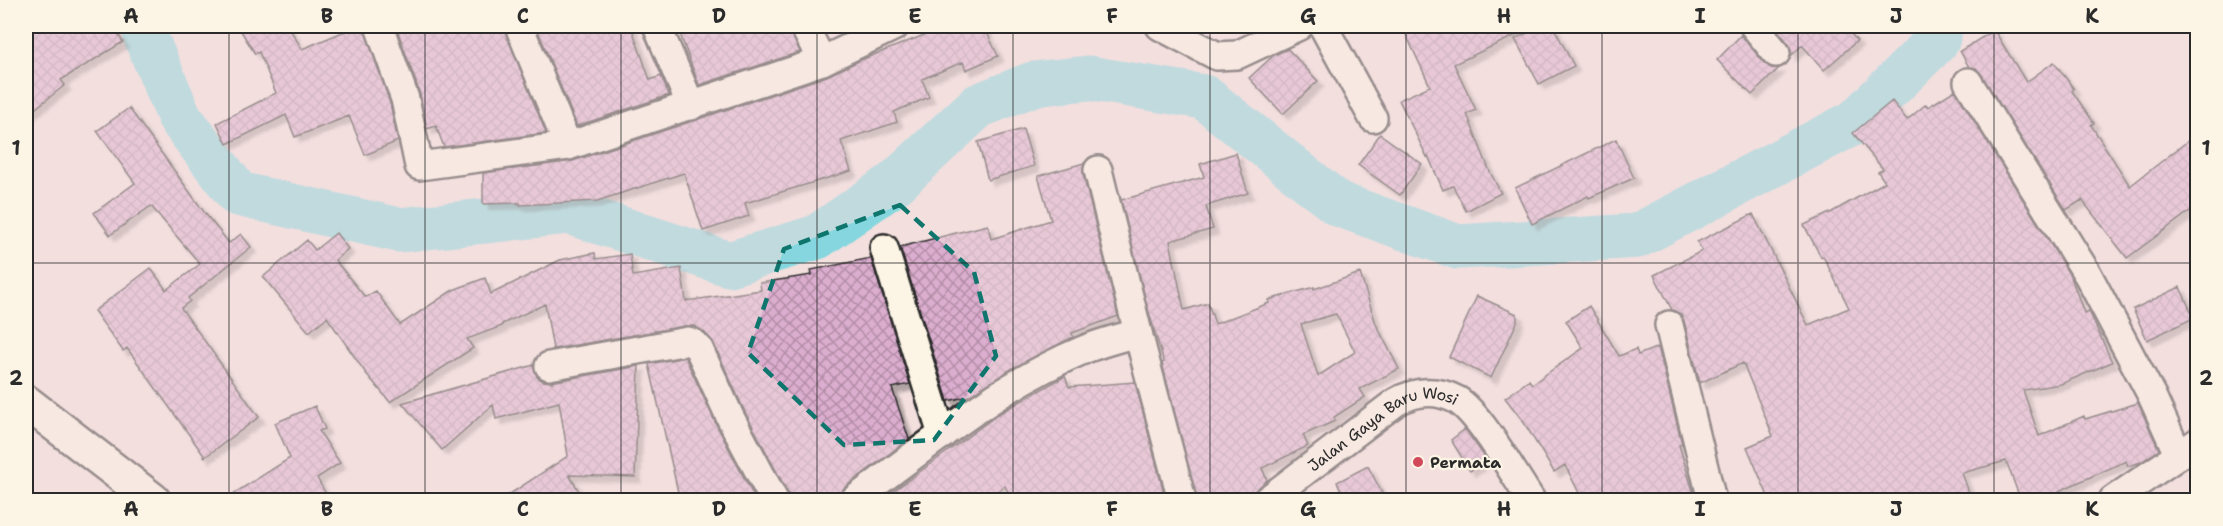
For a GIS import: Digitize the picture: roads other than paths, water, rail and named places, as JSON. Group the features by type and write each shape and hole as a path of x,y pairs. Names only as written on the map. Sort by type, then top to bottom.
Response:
{"street":[{"path":"379,26 405,99 419,166 568,146 822,61 895,26"},
{"path":"519,26 568,146"},
{"path":"657,26 691,106"},
{"path":"804,26 822,61"},
{"path":"1160,26 1217,56 1228,57 1299,26"},
{"path":"1323,26 1373,118"},
{"path":"1754,26 1776,54"},
{"path":"1968,82 2088,275 2152,396 2188,448 2113,501"},
{"path":"1098,170 1182,501"},
{"path":"884,248 942,435"},
{"path":"1669,325 1712,501"},
{"path":"854,501 942,435 1017,383 1082,350 1138,333"},
{"path":"549,366 688,341 693,342 699,349 730,417 774,501"},
{"name":"Jalan Gaya Baru Wosi","path":"1267,501 1396,402 1415,393 1429,392 1446,395 1465,406 1491,439 1531,501"},
{"path":"26,402 153,501"}],"waterway":[{"path":"145,26 146,38 180,118 238,194 399,230 569,212 729,264 817,237 895,183 978,106 1033,84 1088,78 1204,97 1338,204 1458,247 1637,236 1855,122 1937,41 1941,26"}],"place":[{"name":"Permata","path":"1418,462"}]}
